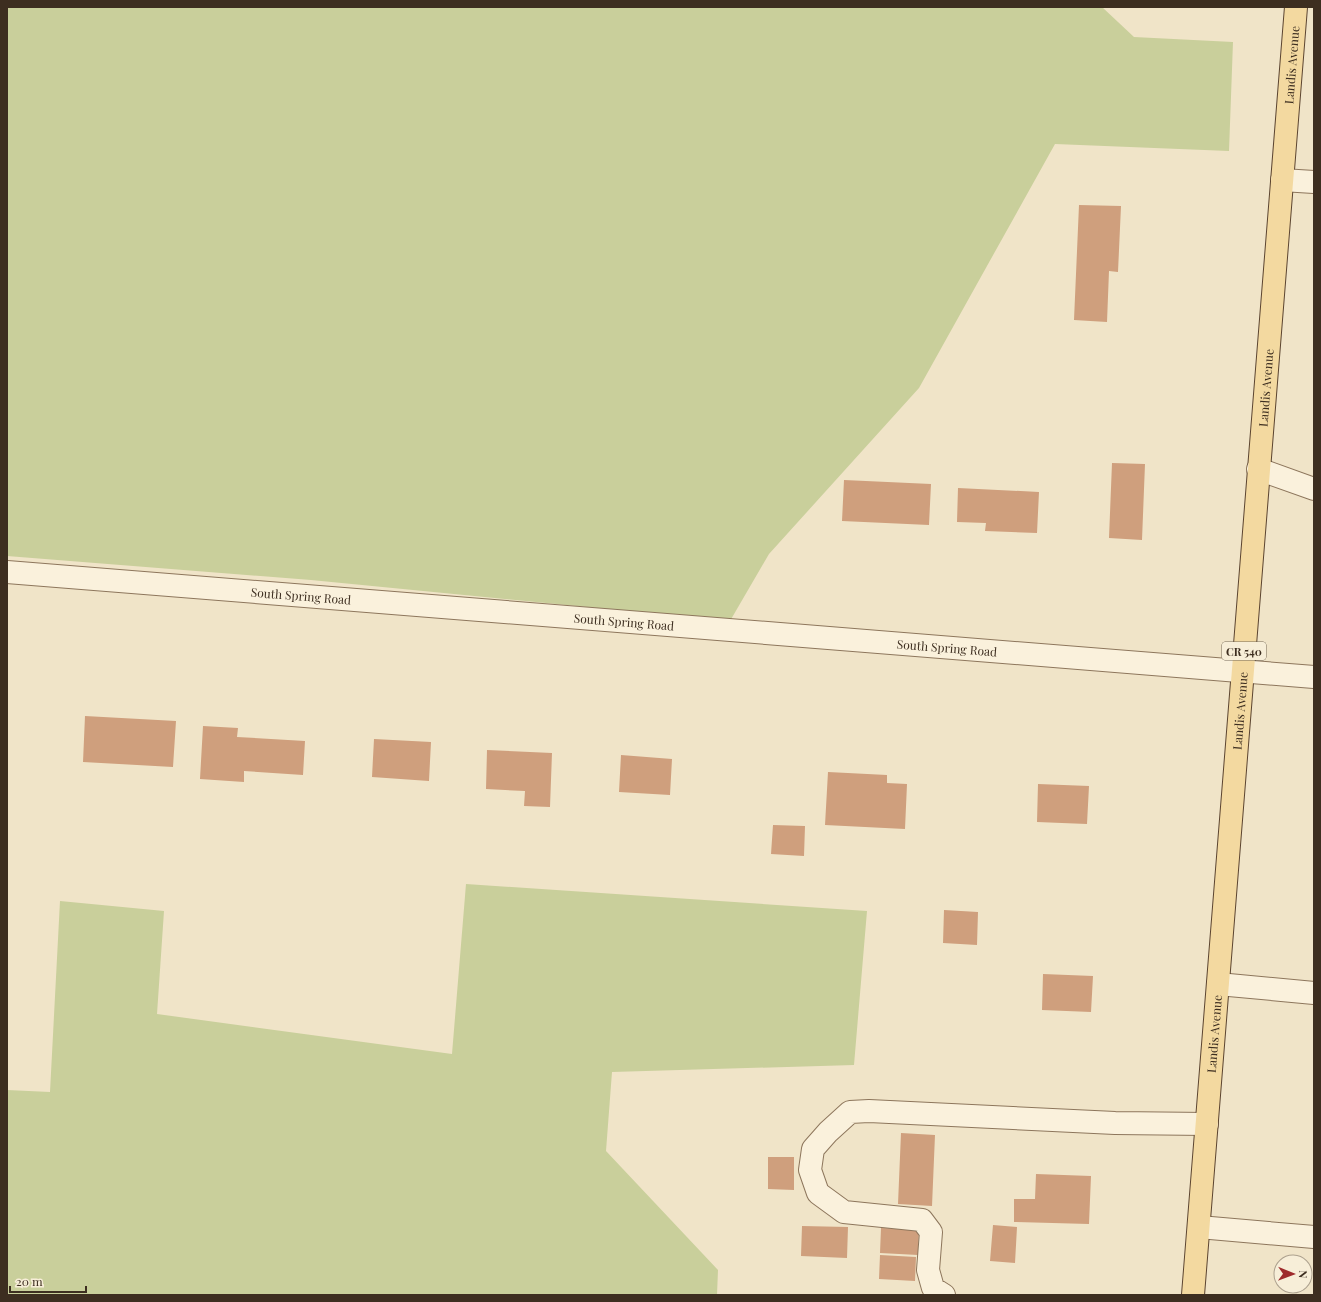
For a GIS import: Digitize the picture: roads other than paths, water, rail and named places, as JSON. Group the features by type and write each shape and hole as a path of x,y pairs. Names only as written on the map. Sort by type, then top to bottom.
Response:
{"main road":[{"name":"Landis Avenue","path":"1193,1295 1296,7"}],"street":[{"path":"1282,180 1314,182"},
{"path":"1258,469 1314,489"},
{"name":"South Spring Road","path":"7,572 1314,677"},
{"path":"1218,984 1314,993"},
{"path":"944,1295 933,1288 928,1270 931,1232 922,1220 844,1212 818,1193 810,1170 813,1149 828,1132 850,1112 869,1111 1115,1123 1207,1124"},
{"path":"1199,1227 1314,1237"}]}
